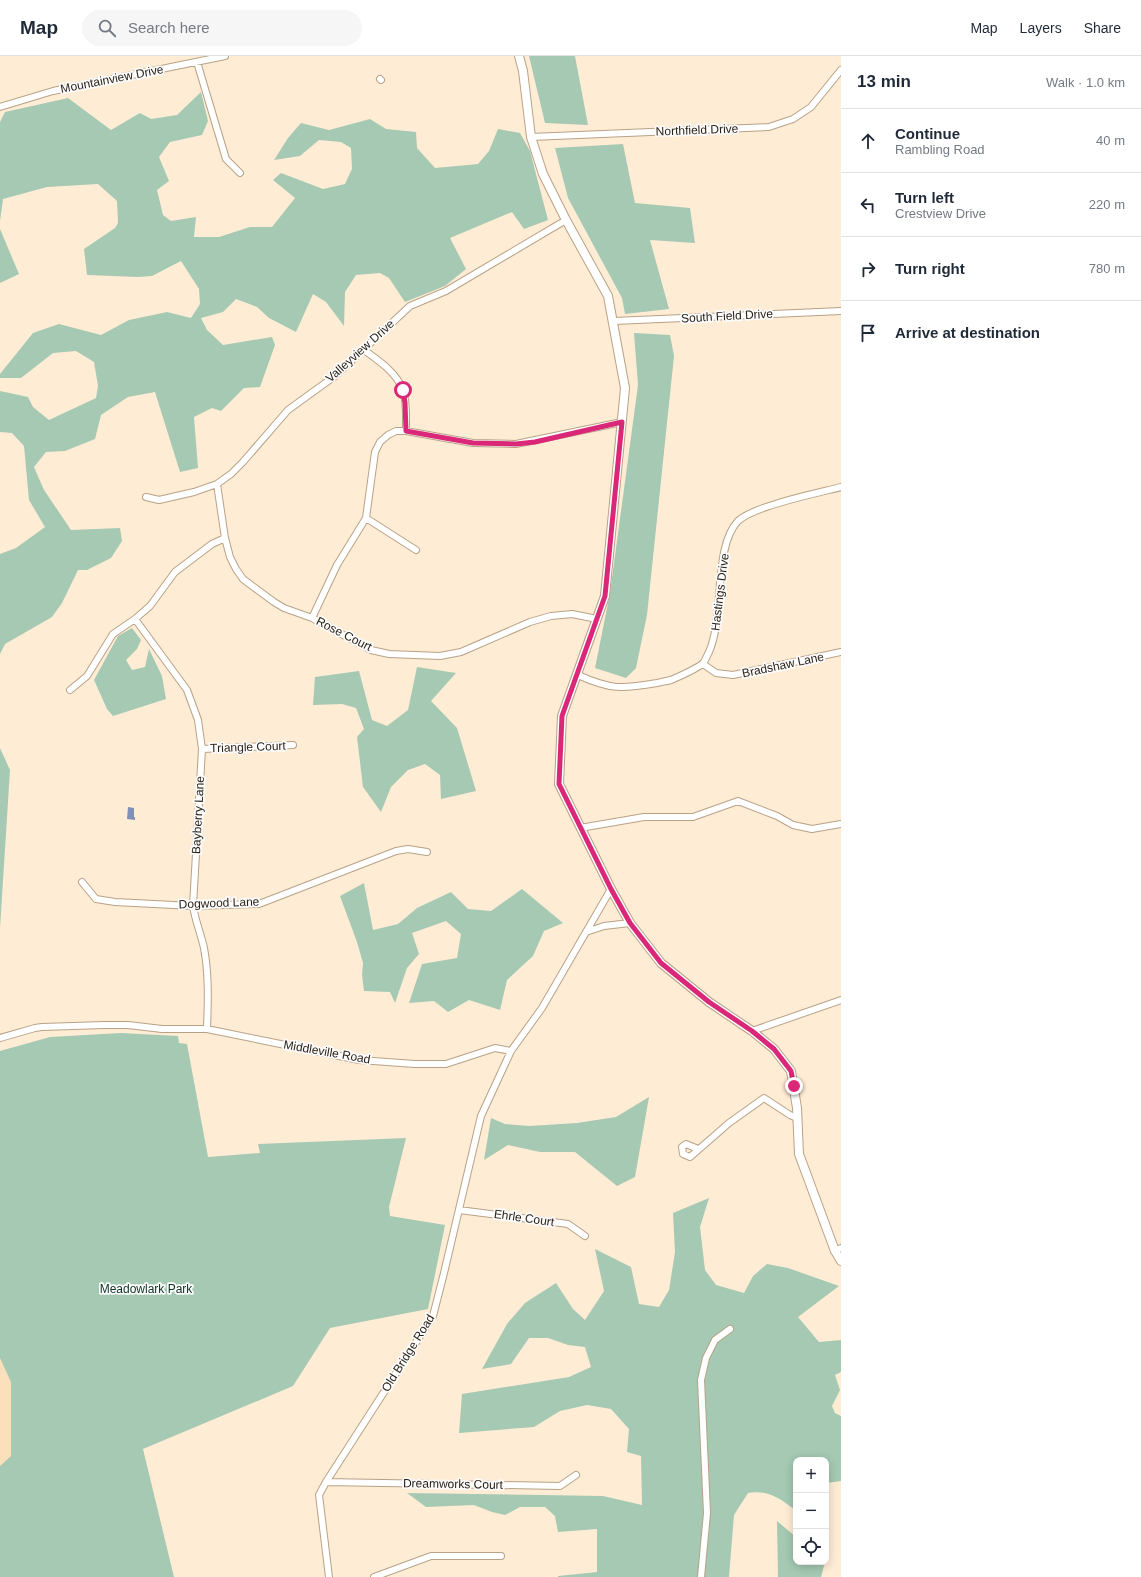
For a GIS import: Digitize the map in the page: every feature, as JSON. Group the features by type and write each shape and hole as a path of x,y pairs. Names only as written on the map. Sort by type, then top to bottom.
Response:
{"main road":[{"path":"519,56 523,71 531,136 543,174 566,220 608,296 614,321 625,388 605,596 578,676 562,716 559,784 611,889 630,923 661,963 709,1002 752,1031 774,1049 791,1071 797,1118 799,1154 838,1250 841,1261"}],"street":[{"name":"Mountainview Drive","path":"0,107 53,91 225,56"},
{"path":"197,62 226,159 240,173"},
{"name":"Northfield Drive","path":"531,136 769,126 793,119 811,107 841,70"},
{"name":"Valleyview Drive","path":"146,497 159,500 194,492 217,484 239,466 288,410 335,376 410,306 446,291 566,220"},
{"name":"South Field Drive","path":"614,321 841,311"},
{"path":"364,350 390,370 403,390 406,431"},
{"path":"312,618 337,565 366,518 375,452 380,442 388,435 396,431 406,431 473,443 516,444 535,442 622,422"},
{"name":"Rose Court","path":"217,484 225,538 230,557 243,579 284,608 312,618 371,650 389,654 440,656 461,652 530,622 551,616 572,614 596,619"},
{"name":"Hastings Drive","path":"703,664 712,643 717,624 723,558 728,537 738,521 752,512 841,487"},
{"path":"366,518 416,550"},
{"path":"70,690 87,676 113,634 135,619 150,606 174,572 212,544 225,538"},
{"name":"Bayberry Lane","path":"135,619 187,690 198,720 202,749 193,906 195,921 204,946 208,976 207,1029"},
{"name":"Bradshaw Lane","path":"703,664 716,673 733,676 841,652"},
{"path":"578,676 598,685 615,688 630,688 671,680 703,664"},
{"name":"Triangle Court","path":"202,749 293,745"},
{"path":"580,828 644,816 693,817 738,801 777,816 793,825 812,829 841,824"},
{"name":"Dogwood Lane","path":"82,882 96,899 115,902 193,906 259,904 396,851 408,849 427,852"},
{"path":"511,1051 542,1008 611,889"},
{"path":"586,932 604,926 630,923"},
{"path":"752,1031 794,1015 841,1000"},
{"name":"Middleville Road","path":"0,1038 34,1028 112,1025 162,1029 207,1029 359,1060 415,1064 446,1064 495,1048 511,1051"},
{"name":"Old Bridge Road","path":"328,1577 319,1495 433,1316 481,1116 511,1051"},
{"path":"698,1149 729,1123 764,1098 797,1118"},
{"name":"Ehrle Court","path":"459,1210 568,1224 585,1236"},
{"path":"701,1577 707,1513 701,1380 706,1358 715,1340 730,1329"},
{"name":"Dreamworks Court","path":"326,1482 560,1486 576,1475"},
{"path":"374,1577 430,1556 501,1556"}],"shaded area":[{"path":"0,1331 28,1457 0,1507"}],"green space":[{"path":"529,56 575,56 588,125 545,123"},
{"path":"201,92 208,121 202,135 170,142 159,157 169,181 157,190 163,215 171,221 196,217 194,237 219,237 250,227 272,227 295,198 273,180 281,173 323,189 345,184 352,169 351,148 341,142 319,140 300,156 274,160 288,138 301,123 329,130 370,119 386,129 416,132 417,148 435,168 478,164 489,151 498,129 520,133 530,151 548,220 524,229 512,212 450,238 466,269 445,286 405,302 389,278 380,273 356,275 345,292 344,326 326,302 313,294 296,332 269,318 257,307 236,299 223,312 201,318 207,330 223,345 272,337 275,345 260,387 244,388 221,411 212,408 194,417 198,468 180,472 155,392 128,397 101,415 95,439 65,451 46,452 34,467 44,490 71,530 120,528 122,541 111,558 87,570 78,570 62,603 52,617 5,644 0,654 0,554 16,548 45,527 29,500 24,446 12,433 0,432 0,391 28,397 33,407 49,420 96,398 98,386 94,362 76,351 53,353 21,378 0,378 0,374 33,333 59,324 101,335 129,320 167,312 191,318 200,304 199,289 181,261 152,276 138,277 87,275 84,249 115,228 118,223 117,201 98,184 47,187 3,199 0,221 0,122 5,112 68,98 111,130 140,113 151,119 177,115"},
{"path":"623,144 635,203 690,208 695,243 650,240 669,309 625,314 622,298 568,198 555,148"},
{"path":"0,229 19,274 0,283"},
{"path":"634,333 670,335 674,356 647,615 636,668 626,678 595,668 610,593 638,385"},
{"path":"132,628 141,640 137,649 126,660 132,670 145,667 149,649 162,676 166,699 113,716 107,709 94,680 118,636"},
{"path":"417,667 456,673 431,701 457,728 476,791 441,799 440,775 425,764 408,770 391,787 381,812 363,787 357,737 364,729 356,708 342,704 313,705 315,677 359,671 372,720 387,726 408,710"},
{"path":"0,748 10,770 0,928"},
{"path":"364,883 373,930 398,924 417,908 451,892 468,909 491,911 522,889 563,923 544,931 533,956 507,980 500,1010 469,1000 448,1012 434,1001 409,1003 422,964 457,958 461,934 446,921 412,933 419,954 407,968 395,1003 390,992 364,991 362,975 363,963 340,896"},
{"name":"Meadowlark Park","path":"121,1033 178,1036 179,1043 187,1044 208,1157 260,1153 258,1144 406,1138 389,1207 390,1216 445,1225 428,1309 330,1328 293,1386 143,1449 174,1577 0,1577 0,1466 11,1456 11,1382 0,1358 0,1051 50,1037"},
{"path":"649,1097 635,1177 617,1186 575,1152 540,1152 508,1145 484,1160 491,1118 505,1124 529,1126 577,1123 616,1117"},
{"path":"709,1198 700,1227 705,1270 716,1285 744,1293 753,1276 767,1264 788,1268 839,1286 798,1317 819,1342 841,1340 841,1372 835,1375 840,1390 832,1406 835,1413 841,1416 841,1481 829,1483 829,1457 793,1457 793,1509 774,1496 755,1492 748,1493 734,1515 729,1577 558,1577 597,1572 597,1529 558,1532 555,1516 545,1507 520,1507 505,1515 474,1505 426,1507 407,1493 603,1496 642,1505 641,1456 627,1452 629,1429 611,1409 587,1405 560,1411 534,1427 459,1433 462,1394 569,1377 591,1367 585,1347 568,1345 548,1338 529,1338 511,1364 482,1369 507,1324 525,1303 556,1283 573,1309 585,1320 604,1291 595,1249 631,1267 639,1304 659,1307 669,1290 675,1252 673,1213"},
{"path":"777,1521 793,1534 793,1565 824,1565 821,1577 778,1577"}],"water":[{"path":"128,807 134,808 135,820 127,819"}],"route":[{"path":"403,390 406,431 473,443 516,444 535,442 622,422 605,596 578,676 562,716 559,784 611,889 630,923 661,963 709,1002 752,1031 774,1049 791,1071 794,1086"}]}
